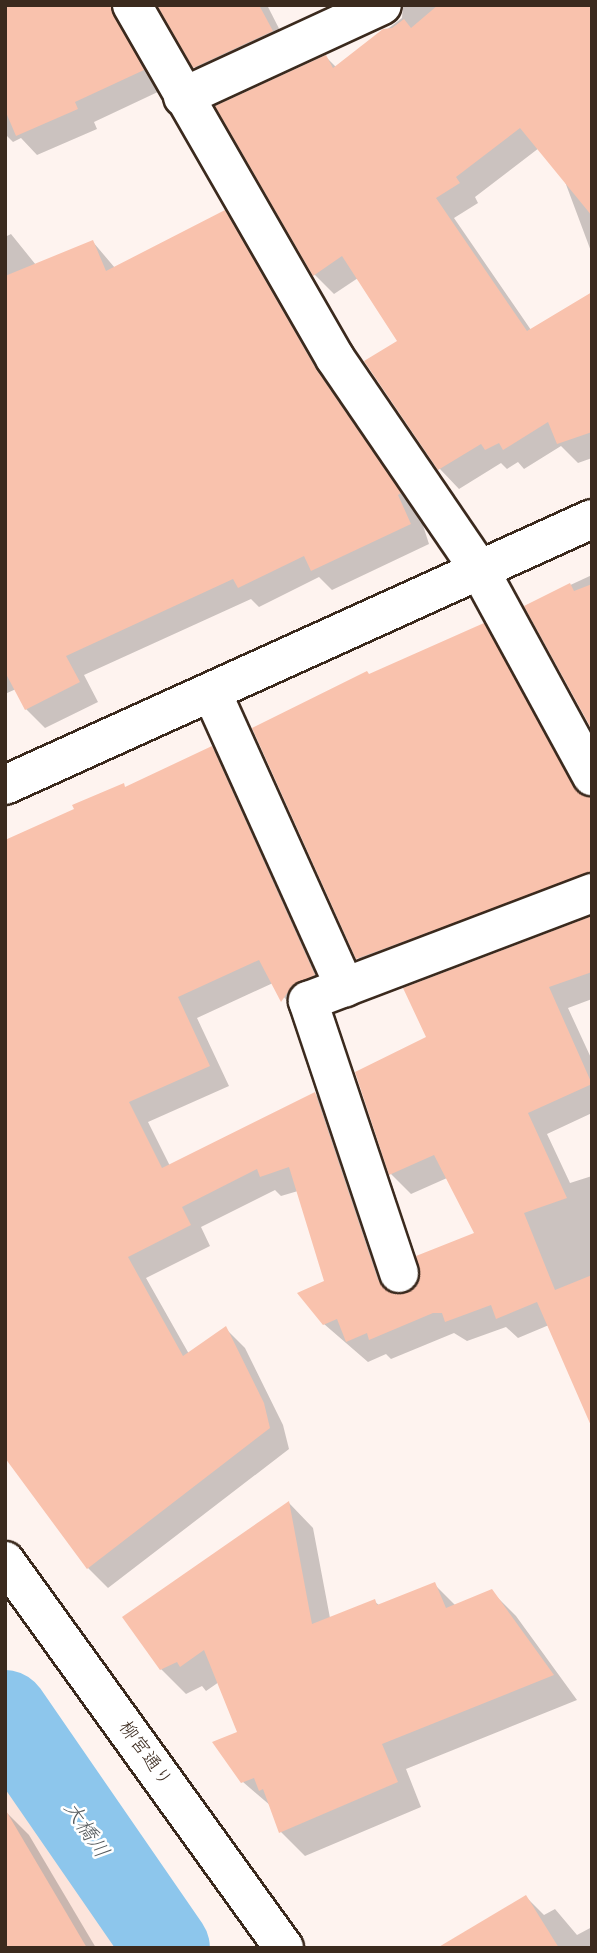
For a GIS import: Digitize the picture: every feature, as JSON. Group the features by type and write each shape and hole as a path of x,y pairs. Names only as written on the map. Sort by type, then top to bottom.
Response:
{"street":[{"path":"132,5 335,358 479,569 592,776"},
{"path":"183,97 382,5"},
{"path":"5,785 592,519"},
{"path":"212,693 345,987"},
{"path":"400,1273 307,1001 592,893"},
{"name":"柳宮通り","path":"5,1561 284,1948"}],"shaded area":[{"path":"5,1737 154,1948 5,1948"}],"building":[{"path":"5,5 110,5 144,70 75,102 78,109 16,136 5,110"},
{"path":"157,5 259,5 273,31 193,68"},
{"path":"438,5 592,5 592,216 520,128 456,177 460,183 436,198 527,331 592,292 592,432 557,444 548,422 503,450 499,443 485,450 481,444 438,470 364,361 397,341 342,256 313,276 215,106 326,55 333,68 383,29 392,28 404,19 411,28"},
{"path":"225,210 316,369 401,493 398,495 411,524 311,571 304,556 238,588 233,579 66,656 80,682 25,710 5,672 5,276 93,240 106,271"},
{"path":"570,583 574,591 592,584 592,730 524,606"},
{"path":"484,623 573,786 592,798 592,872 356,959 252,728 367,671 369,674"},
{"path":"212,746 315,975 292,986 281,1002 259,960 178,997 210,1066 129,1102 162,1168 315,1092 378,1280 394,1294 416,1287 420,1277 416,1256 474,1233 434,1155 389,1175 355,1072 426,1037 403,988 592,916 592,972 549,987 592,1084 528,1113 567,1198 524,1213 555,1290 592,1275 592,1428 537,1302 496,1319 491,1305 445,1322 442,1313 433,1313 369,1340 367,1333 346,1342 337,1319 323,1325 297,1293 324,1281 289,1167 260,1177 257,1169 182,1207 191,1225 128,1257 183,1356 226,1326 264,1403 270,1428 87,1569 5,1458 5,840 74,809 72,805 124,783 125,787"},
{"path":"289,1501 312,1624 375,1599 377,1605 435,1582 446,1608 492,1589 554,1675 382,1744 398,1782 279,1833 263,1789 259,1791 254,1778 241,1783 212,1742 237,1732 204,1650 180,1667 177,1662 160,1670 122,1617"},
{"path":"5,1809 87,1948 5,1948"},
{"path":"526,1895 559,1948 437,1948"}],"waterway":[{"name":"大橋川","path":"5,1713 167,1948"}]}
